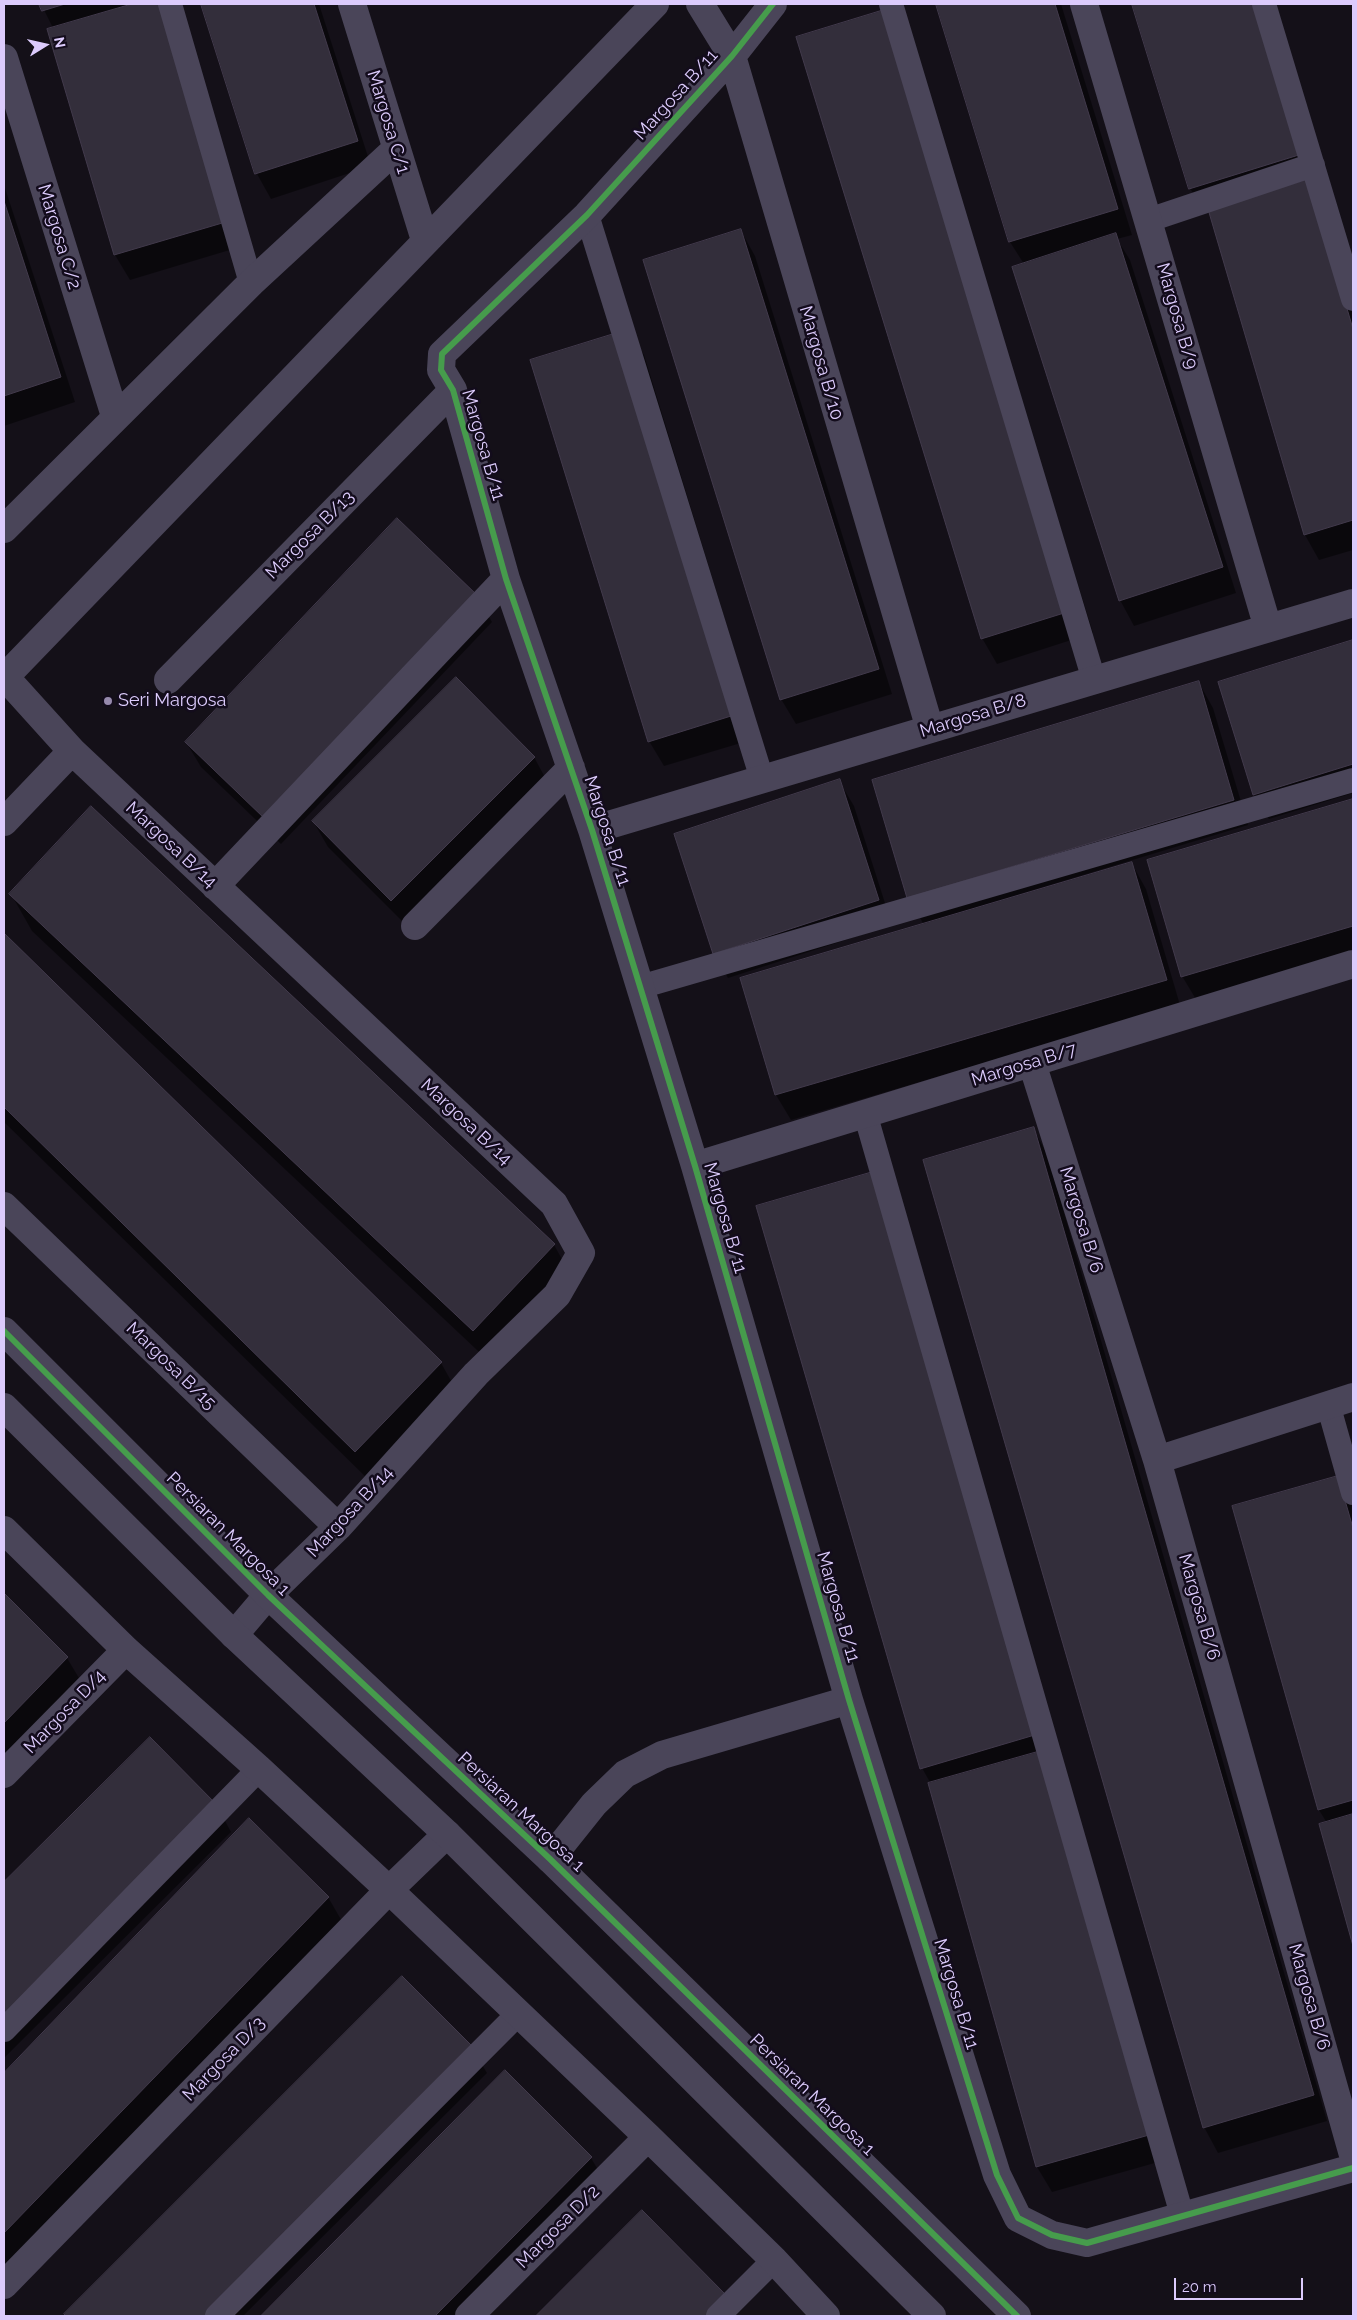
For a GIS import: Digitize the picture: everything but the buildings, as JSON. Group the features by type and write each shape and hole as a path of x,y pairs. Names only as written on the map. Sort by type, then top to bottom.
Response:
{"street":[{"name":"Margosa C/1","path":"352,4 425,240"},
{"path":"4,677 655,4"},
{"name":"Margosa B/10","path":"700,4 732,56 930,729"},
{"name":"Margosa B/11","path":"772,4 732,56 587,215 442,354 441,370 453,390 506,579 592,830 695,1166 848,1700 997,2175 1018,2218 1052,2235 1087,2243 1353,2168"},
{"name":"Margosa B/9","path":"1084,4 1268,628"},
{"name":"Margosa C/2","path":"4,58 115,416"},
{"path":"4,529 115,416 251,283 396,149"},
{"name":"Margosa B/13","path":"168,680 453,390"},
{"path":"215,886 506,579"},
{"name":"Margosa B/8","path":"592,830 1353,603"},
{"name":"Margosa B/14","path":"4,677 72,752 554,1204 581,1253 557,1295 476,1374 338,1527 268,1595 234,1635"},
{"path":"4,822 72,752"},
{"path":"415,926 570,768"},
{"name":"Margosa B/7","path":"695,1166 865,1112 1032,1063 1353,964"},
{"name":"Margosa B/6","path":"1032,1063 1157,1460 1353,2155"},
{"name":"Margosa B/15","path":"4,1206 338,1527"},
{"name":"Persiaran Margosa 1","path":"4,1331 268,1595 550,1859 1018,2316"},
{"path":"1157,1460 1341,1400"},
{"path":"4,1407 234,1635 446,1834 932,2316"},
{"path":"4,1531 126,1650 259,1769 389,1890 648,2137 774,2260 826,2316"},
{"name":"Margosa D/4","path":"4,1774 126,1650"},
{"path":"550,1859 594,1804 626,1774 662,1756 848,1700"},
{"name":"Margosa D/3","path":"4,2285 389,1890 446,1834"},
{"name":"Margosa D/2","path":"469,2316 648,2137"}],"lane":[{"path":"170,4 251,283"},
{"path":"891,4 1094,680"},
{"path":"1264,4 1353,299"},
{"path":"1149,220 1313,165"},
{"path":"587,215 762,779"},
{"path":"640,987 1353,780"},
{"path":"865,1112 1182,2215"},
{"path":"1341,1400 1353,1494"},
{"path":"4,2030 259,1769"},
{"path":"217,2316 518,2014"},
{"path":"718,2316 774,2260"}],"cycle path":[{"path":"773,4 732,56 587,215 442,354 441,370 453,390 506,579 592,830 695,1166 849,1700 997,2175 1018,2218 1052,2235 1087,2243 1353,2168"},
{"path":"4,1331 268,1595 550,1859 1017,2316"}],"place":[{"name":"Seri Margosa","path":"108,701"}]}
